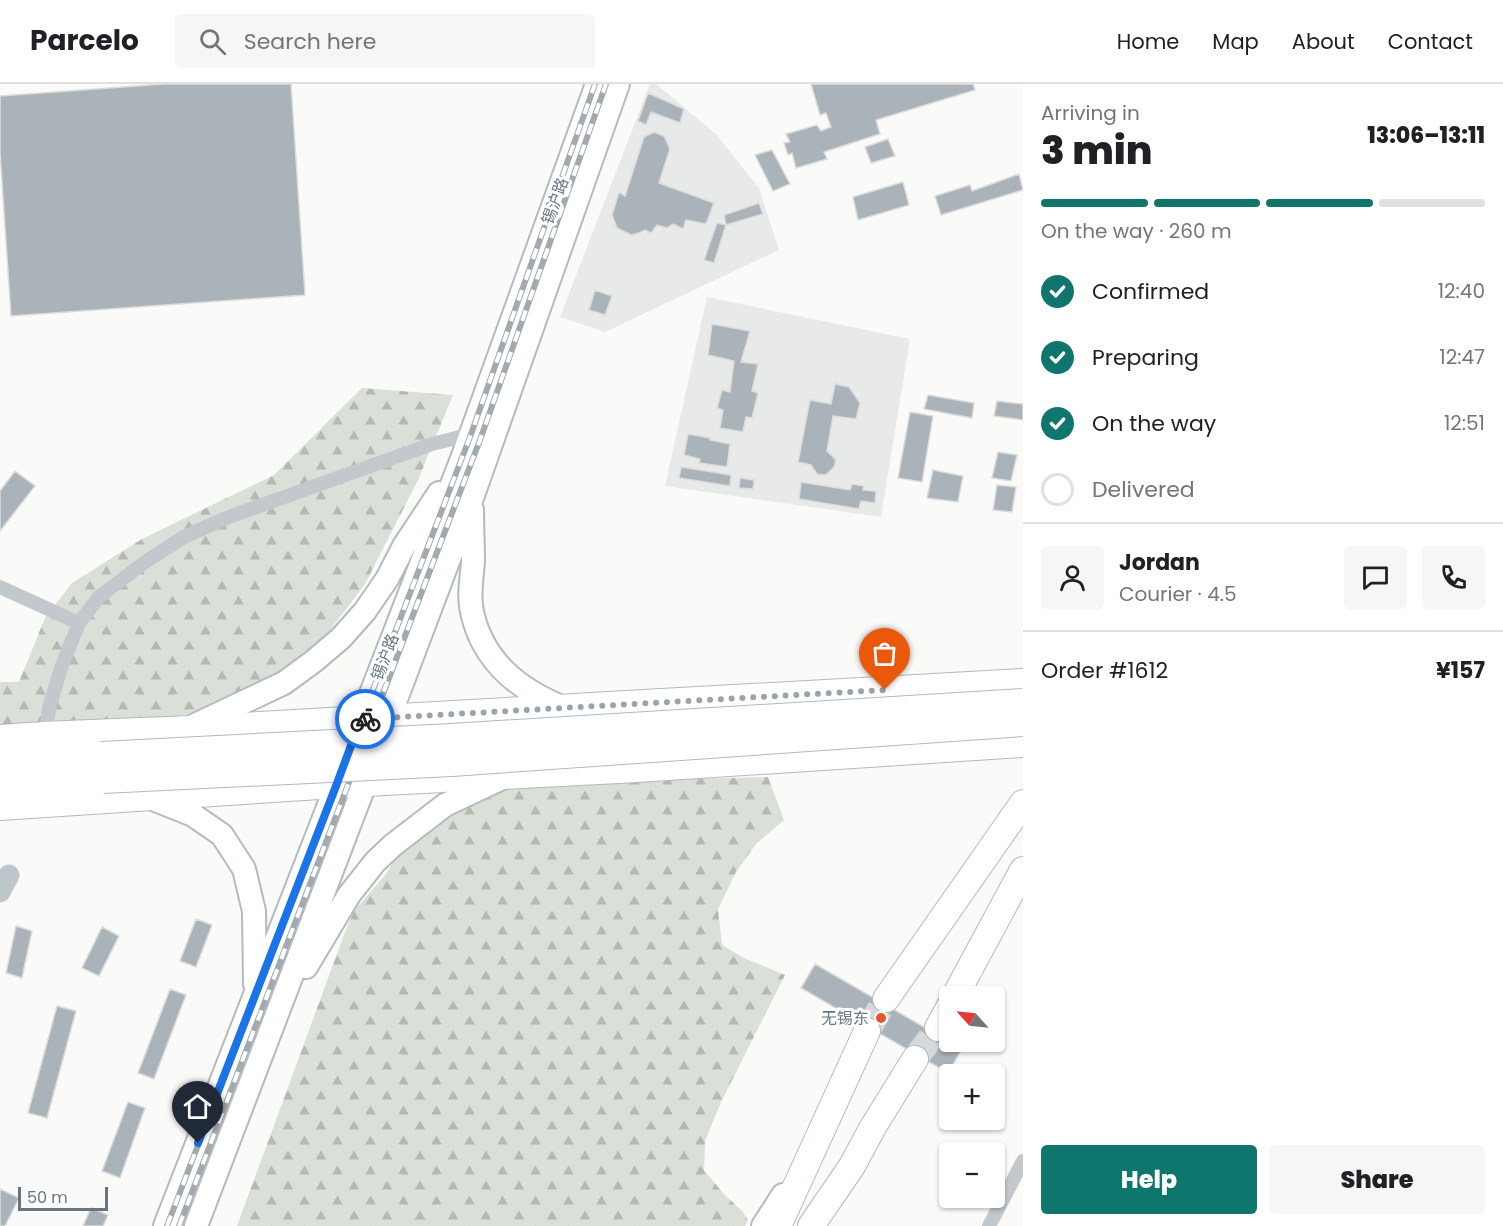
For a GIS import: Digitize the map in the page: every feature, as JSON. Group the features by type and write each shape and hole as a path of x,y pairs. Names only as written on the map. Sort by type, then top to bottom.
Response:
{"highway":[{"path":"0,738 185,730 1023,682"},
{"path":"0,761 451,737 1023,702"},
{"path":"0,786 452,763 1023,723"},
{"path":"0,807 147,796 637,769 1023,744"},
{"path":"886,999 1023,803"},
{"path":"960,986 1023,870"},
{"path":"778,1226 867,1031"},
{"path":"811,1226 852,1166 915,1059"}],"main road":[{"name":"锡沪路","path":"165,1226 472,434 597,84"},
{"name":"锡沪路","path":"278,1012 472,498 618,84"},
{"path":"185,730 284,683 341,638 365,611 387,579 404,546 463,456"},
{"path":"472,498 473,562 470,588 472,611 480,636 492,658 507,675 543,699 564,708"},
{"path":"196,1226 278,1012 349,896 375,862 393,845 445,805 507,775"},
{"path":"147,796 193,815 222,835 244,869 254,911 255,997"},
{"path":"763,1226 816,1144"},
{"path":"824,1226 852,1166"}],"street":[{"path":"45,735 49,708 61,668 79,623 99,597 144,562 184,537 237,514 432,444 472,434"},
{"path":"0,587 79,623"},
{"path":"989,1226 1023,1161"}],"shaded area":[{"path":"650,84 656,84 716,134 759,188 779,250 605,332 560,317"},
{"path":"707,297 910,339 881,517 665,486"}],"green space":[{"path":"362,388 453,395 418,480 365,584 324,638 276,676 229,701 180,716 0,727 0,682 19,682 45,618 72,583 142,539 274,475"},
{"path":"768,777 784,820 756,844 736,872 718,909 722,945 744,958 785,975 721,1102 705,1141 704,1170 742,1211 748,1220 745,1226 237,1226 354,911 386,874 393,862 416,839 470,803 514,784"}],"building":[{"path":"164,84 291,84 305,295 11,316 0,152 0,96"},
{"path":"811,84 973,84 975,90 876,120 880,134 824,152 827,159 796,168 792,153 788,155 784,143 790,142 786,134 817,125 821,131 831,127 826,113 820,115"},
{"path":"648,93 684,109 680,123 651,112 646,125 638,121"},
{"path":"654,132 664,136 670,149 659,183 714,203 706,224 686,220 683,229 673,224 667,228 657,225 651,233 645,230 631,235 617,228 612,215 619,192 625,196 644,137"},
{"path":"888,139 895,156 871,163 865,147"},
{"path":"772,150 790,184 773,191 755,155"},
{"path":"1019,174 1023,190 941,215 935,196 970,185 972,191"},
{"path":"903,182 909,205 858,220 853,197"},
{"path":"759,203 763,214 726,225 724,215"},
{"path":"717,223 726,225 714,263 704,260"},
{"path":"595,290 612,296 605,315 589,310"},
{"path":"712,324 750,331 741,362 758,364 752,391 758,393 752,418 746,417 743,432 720,428 723,410 717,408 722,390 730,392 734,361 708,355"},
{"path":"835,384 849,387 860,403 856,419 833,416 827,451 836,460 834,467 826,475 817,474 811,465 798,462 810,400 831,404"},
{"path":"928,395 974,403 972,418 924,409"},
{"path":"997,401 1023,404 1023,420 994,416"},
{"path":"910,412 933,416 922,482 898,478"},
{"path":"688,434 730,444 727,467 699,463 700,459 684,455"},
{"path":"998,452 1017,455 1011,481 992,478"},
{"path":"681,467 731,475 730,486 679,478"},
{"path":"933,470 963,476 958,502 927,498"},
{"path":"15,471 35,486 0,531 0,491"},
{"path":"740,478 754,480 753,489 739,488"},
{"path":"801,482 850,490 852,484 864,486 863,490 876,491 875,503 861,501 859,509 799,499"},
{"path":"997,485 1016,487 1012,512 993,510"},
{"path":"196,919 212,925 196,967 180,961"},
{"path":"16,926 32,931 22,978 6,973"},
{"path":"102,927 119,936 99,976 82,968"},
{"name":"无锡东","path":"815,964 939,1036 939,1052 960,1052 953,1064 939,1064 939,1068 801,988"},
{"path":"170,989 186,995 154,1079 138,1073"},
{"path":"57,1006 76,1011 47,1118 28,1113"},
{"path":"128,1102 145,1108 120,1178 102,1171"},
{"path":"0,1189 19,1198 5,1226 0,1226"},
{"path":"91,1208 108,1215 103,1226 83,1226"}],"waterway":[{"path":"0,892 9,875"}],"tunnel":[{"path":"867,1031 886,999"},
{"path":"915,1059 938,1028"}],"railway":[{"path":"167,1226 470,437 595,84"},
{"path":"179,1226 480,440 606,84"}],"way so far":[{"path":"365,719 885,690"}],"place":[{"name":"无锡东","path":"881,1018"}],"route":[{"path":"198,1143 361,719 365,719"}]}
